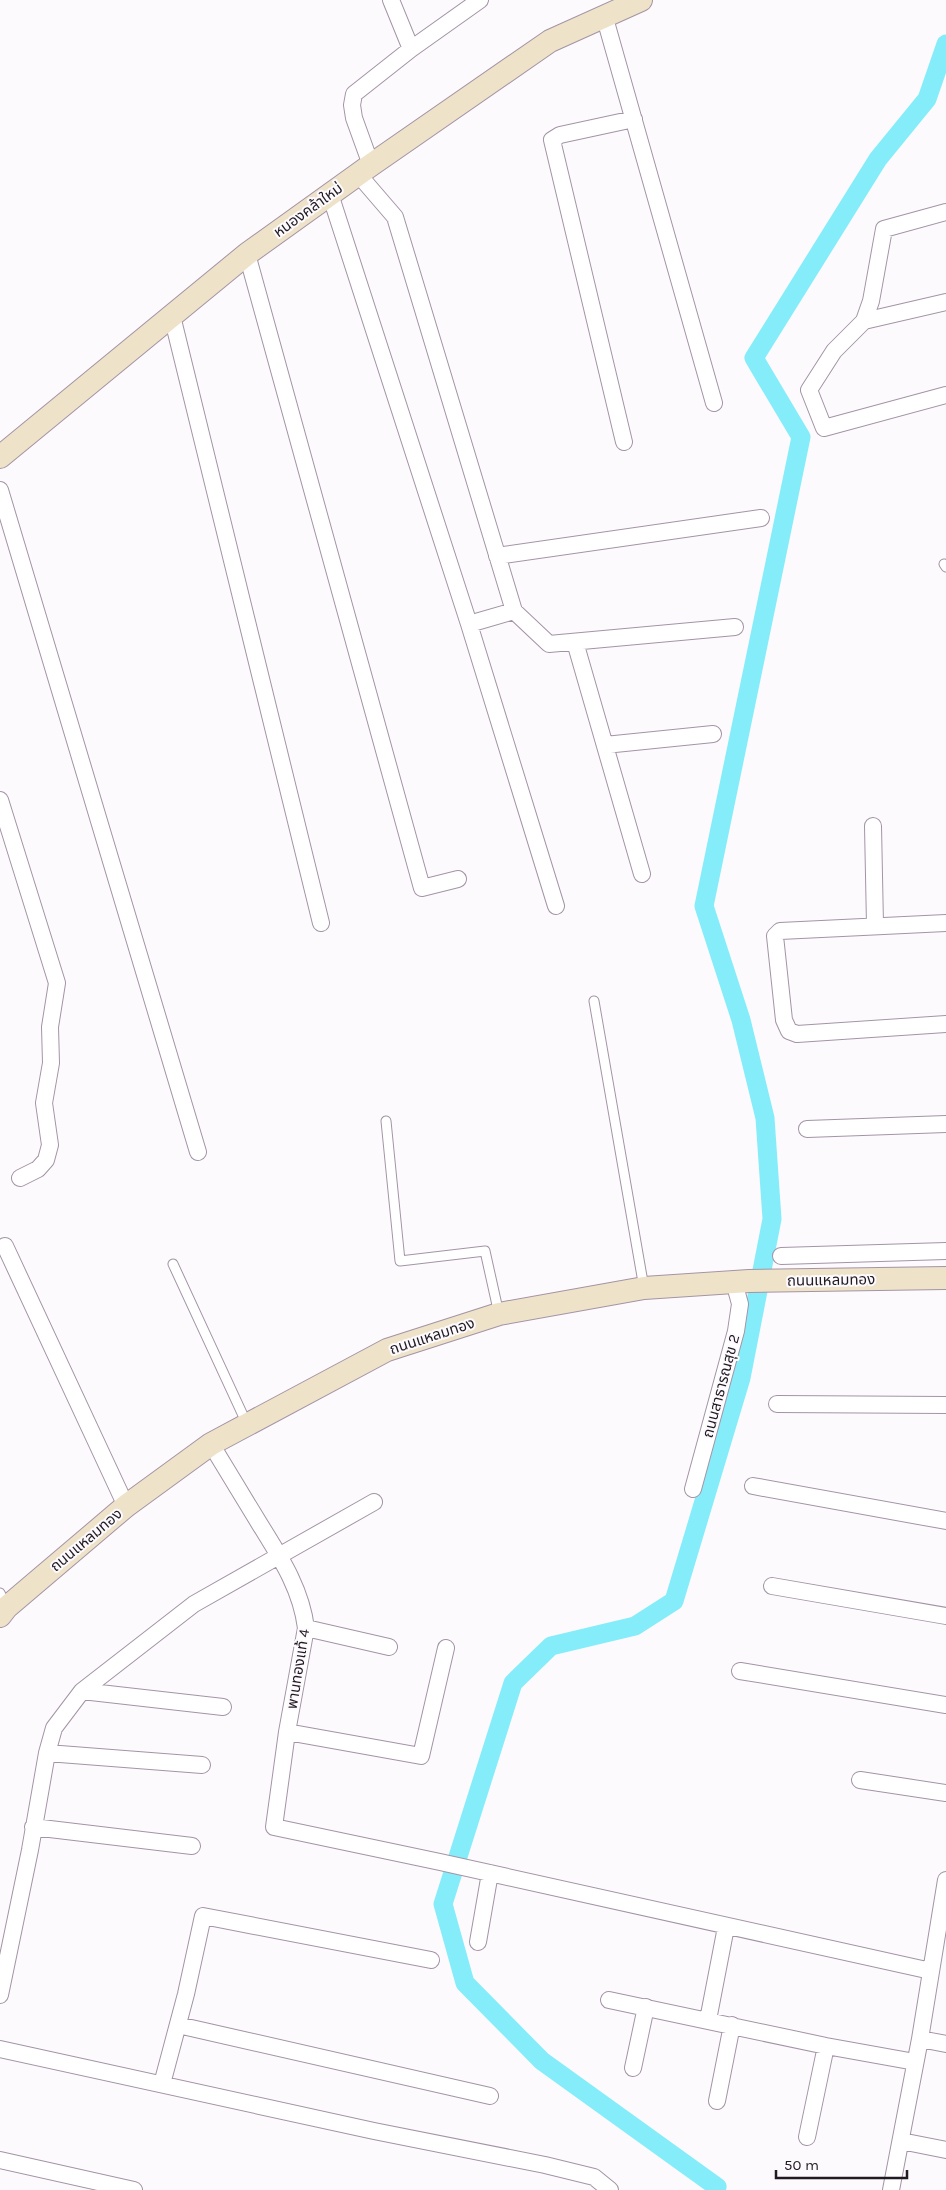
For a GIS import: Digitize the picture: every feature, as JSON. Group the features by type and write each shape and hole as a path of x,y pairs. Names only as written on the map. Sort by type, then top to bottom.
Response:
{"main road":[{"name":"หนองคล้าใหม่","path":"0,457 247,254 330,194 550,41 604,15 641,0"},
{"name":"ถนนแหลมทอง","path":"2,1605 126,1506 211,1444 387,1350 499,1314 644,1288 742,1281 946,1278"}],"street":[{"path":"391,0 411,49"},
{"path":"480,0 411,49 354,94 352,105 364,170 395,217 514,611 549,644 735,626"},
{"path":"604,15 714,403"},
{"path":"624,442 552,140 560,135 634,119"},
{"path":"330,194 469,624 556,906"},
{"path":"946,212 884,229 870,302 864,321 834,351 809,390 824,428 946,395"},
{"path":"247,254 422,888 458,879"},
{"path":"864,321 946,302"},
{"path":"172,316 321,923"},
{"path":"0,490 198,1152"},
{"path":"498,556 761,518"},
{"path":"469,624 514,611"},
{"path":"575,642 642,874"},
{"path":"605,745 713,734"},
{"path":"0,800 57,983 50,1027 51,1063 44,1103 50,1145 46,1160 38,1169 20,1178"},
{"path":"873,826 876,925"},
{"path":"946,923 780,931 775,936 784,1020 789,1031 797,1034 946,1024"},
{"path":"807,1129 946,1124"},
{"path":"5,1246 126,1506"},
{"path":"781,1256 946,1251"},
{"name":"ถนนสาธารณสุข 2","path":"693,1489 736,1331 742,1281"},
{"path":"777,1404 946,1405"},
{"name":"พานทองแท้ 4","path":"211,1444 279,1555 297,1591 304,1612 306,1628 287,1732 274,1827 490,1873"},
{"path":"752,1486 946,1521"},
{"path":"1,1984 29,1860 33,1827 47,1753 54,1728 82,1691 194,1604 374,1502"},
{"path":"772,1586 946,1616"},
{"path":"306,1628 389,1647"},
{"path":"287,1732 421,1756 446,1648"},
{"path":"740,1671 946,1705"},
{"path":"82,1691 223,1707"},
{"path":"47,1753 202,1765"},
{"path":"860,1780 946,1793"},
{"path":"33,1827 192,1846"},
{"path":"478,1942 490,1873 930,1971"},
{"path":"891,2190 916,2062 946,1880"},
{"path":"162,2084 178,2025 203,1916 431,1960"},
{"path":"708,2020 726,1927"},
{"path":"609,2000 826,2046 916,2062"},
{"path":"633,2068 646,2007"},
{"path":"178,2025 490,2096"},
{"path":"717,2101 732,2025"},
{"path":"920,2039 946,2044"},
{"path":"807,2137 826,2046"},
{"path":"0,2049 374,2131 545,2165 594,2177 610,2190"},
{"path":"901,2141 946,2150"},
{"path":"0,2160 134,2190"}],"lane":[{"path":"594,1001 644,1288"},
{"path":"386,1121 400,1261 485,1251 499,1314"},
{"path":"173,1264 247,1425"}],"waterway":[{"path":"716,2190 717,2187 542,2061 465,1983 443,1904 513,1683 551,1646 635,1626 674,1601 741,1378 772,1219 765,1118 741,1020 704,906 801,437 754,358 878,159 927,99 946,44"}]}
